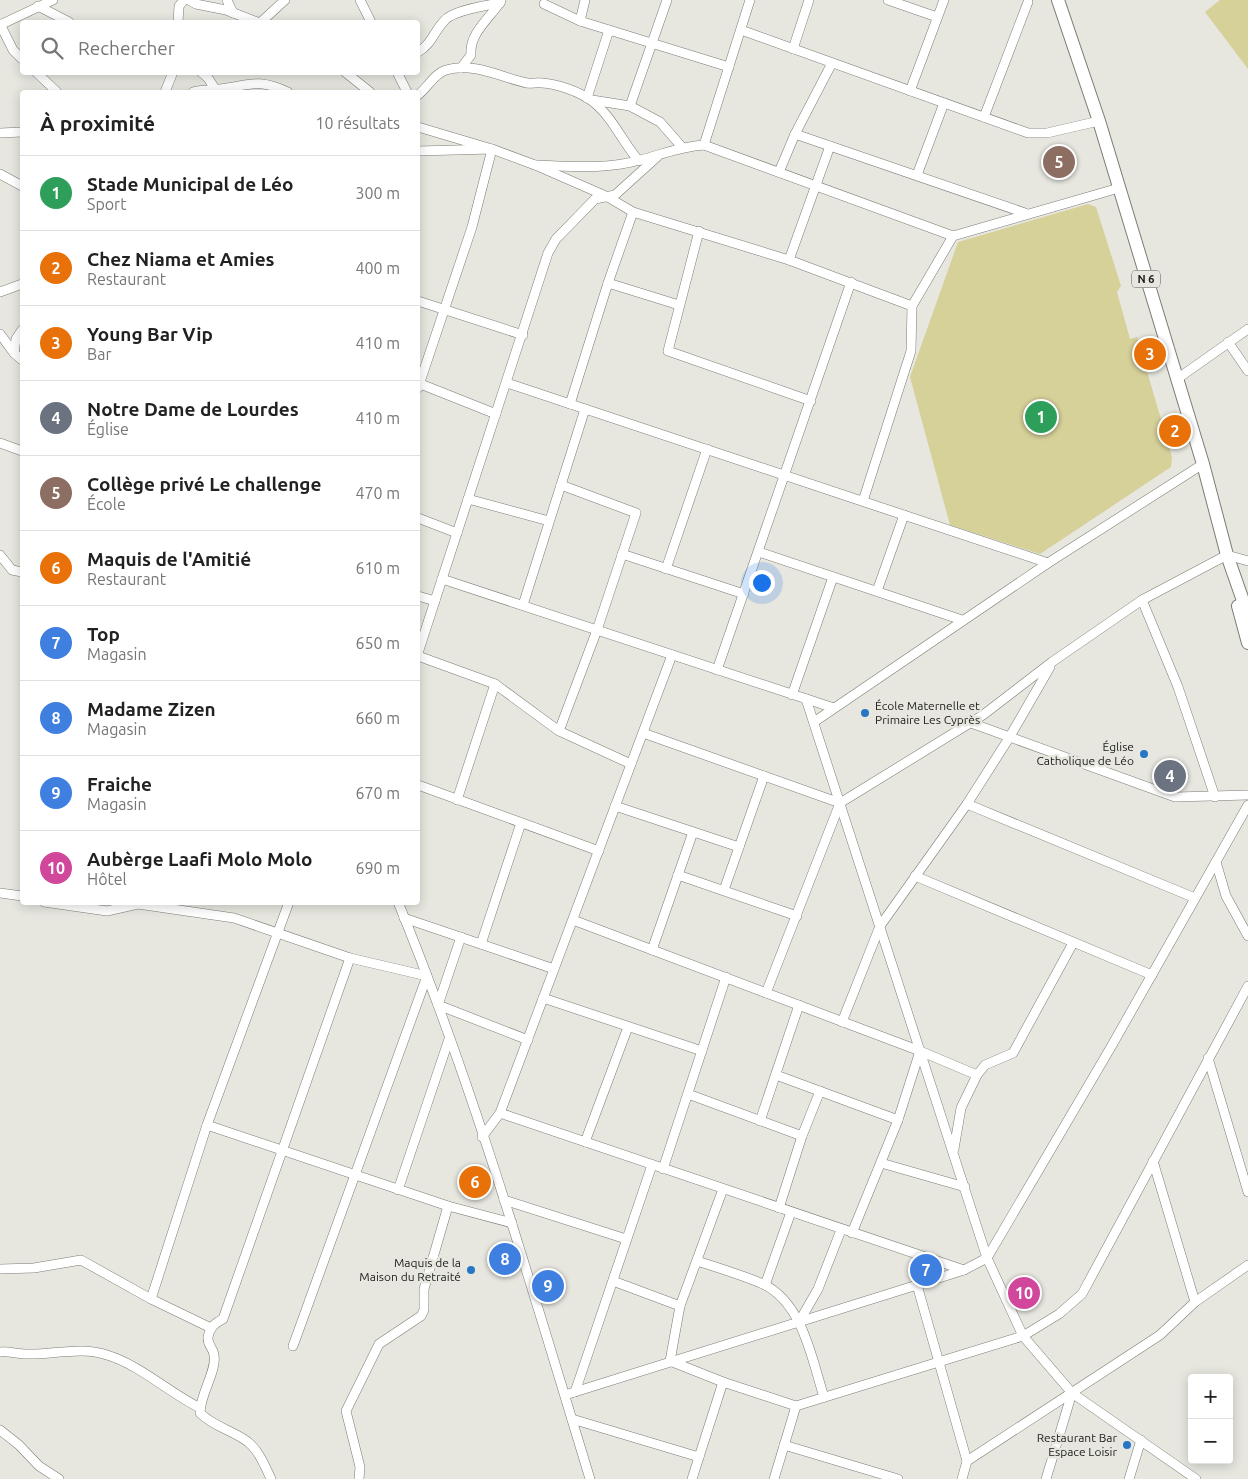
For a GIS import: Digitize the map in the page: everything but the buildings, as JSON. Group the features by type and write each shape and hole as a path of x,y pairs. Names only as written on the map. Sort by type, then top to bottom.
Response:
{"main road":[{"name":"N 6","path":"1058,0 1099,121 1203,464 1228,558 1248,615"},
{"name":"N 6","path":"1228,558 1235,596 1248,643"}],"street":[{"path":"20,56 13,50 0,25 53,0"},
{"path":"178,20 179,6 184,0"},
{"path":"189,0 253,20"},
{"path":"228,0 232,13"},
{"path":"261,20 285,0"},
{"path":"360,0 370,20"},
{"path":"580,21 584,0"},
{"path":"630,106 667,0"},
{"path":"704,145 750,0"},
{"path":"793,49 809,0"},
{"path":"888,0 937,17"},
{"path":"910,91 944,0"},
{"path":"984,117 1028,1"},
{"path":"420,50 432,41 444,20 452,14 501,2"},
{"path":"461,68 471,55 470,46 475,35 501,2"},
{"path":"544,4 580,21 729,67"},
{"path":"38,6 65,20"},
{"path":"589,99 610,30"},
{"path":"741,30 1028,133 1047,133 1099,121"},
{"path":"779,172 795,134 832,63"},
{"path":"420,93 443,70 475,68 529,84 542,83 574,92 589,99 630,106 660,122 681,146"},
{"path":"39,75 55,90"},
{"path":"166,90 172,75"},
{"path":"204,75 215,90"},
{"path":"349,75 368,90"},
{"path":"398,75 406,90"},
{"path":"220,90 244,84 269,89"},
{"path":"589,99 608,116 628,148 639,160"},
{"path":"917,175 944,103"},
{"path":"420,128 492,149 535,165 606,196 633,212 699,230 789,260 912,306"},
{"path":"0,134 20,132"},
{"path":"795,134 1026,213"},
{"path":"535,165 599,168 639,160 681,146 704,145 953,236 1026,213 1119,188"},
{"path":"789,260 830,146"},
{"path":"420,151 492,149"},
{"path":"420,379 472,227 492,149"},
{"path":"420,649 548,253 556,239 595,200 614,195 663,152"},
{"path":"0,174 20,185"},
{"path":"570,404 608,283 633,212"},
{"path":"699,230 668,351 811,401"},
{"path":"863,501 911,351 912,306 953,236"},
{"path":"717,670 786,476 851,282"},
{"path":"608,283 680,305"},
{"path":"0,292 20,285"},
{"path":"420,302 523,335"},
{"path":"1177,378 1248,329"},
{"path":"14,353 16,339 20,333"},
{"path":"0,334 20,358"},
{"path":"1228,342 1248,371"},
{"path":"507,383 1048,563"},
{"path":"420,386 496,414"},
{"path":"523,605 585,409"},
{"path":"0,442 20,450"},
{"path":"666,569 707,450"},
{"path":"814,722 962,620 1203,464"},
{"path":"559,731 597,630 636,513 561,485"},
{"path":"468,500 550,521"},
{"path":"876,591 904,515"},
{"path":"420,519 457,533"},
{"path":"759,552 962,620"},
{"path":"622,554 744,594"},
{"path":"0,556 12,570 20,572"},
{"path":"766,993 840,803 971,723 1052,662 1142,600 1228,558 1248,561"},
{"path":"792,695 833,577"},
{"path":"442,579 834,708"},
{"path":"420,597 435,601"},
{"path":"1142,600 1178,687 1215,797"},
{"path":"482,1137 500,1113 672,655"},
{"path":"420,656 495,684 559,731 631,764"},
{"path":"842,1022 880,926 967,804 1009,738 1052,662"},
{"path":"458,800 495,684"},
{"path":"806,699 987,1258 1024,1336 1072,1393 1196,1479"},
{"path":"971,723 1156,792 1176,797 1248,795"},
{"path":"643,733 840,803"},
{"path":"724,890 764,776"},
{"path":"420,786 599,851"},
{"path":"967,804 1195,898"},
{"path":"565,1395 964,1270 987,1258 1152,975 1248,805"},
{"path":"615,806 739,847"},
{"path":"481,944 520,822"},
{"path":"652,950 693,832"},
{"path":"1216,862 1226,896 1248,936"},
{"path":"678,875 797,916"},
{"path":"915,876 1152,975"},
{"path":"0,893 20,896"},
{"path":"65,905 107,911 134,905"},
{"path":"145,905 234,918 350,958 427,976"},
{"path":"151,1299 207,1125 288,905"},
{"path":"399,905 438,1005 512,1223 590,1479"},
{"path":"404,918 554,969"},
{"path":"573,920 920,1051 977,1075"},
{"path":"438,1005 461,937"},
{"path":"953,1152 961,1108 977,1075 985,1065 1013,1053 1072,943"},
{"path":"271,1479 260,1457 248,1442 210,1422 200,1412 213,1363 214,1354 208,1345 211,1328 223,1319 350,958"},
{"path":"293,1346 427,976"},
{"path":"664,1169 726,977"},
{"path":"670,1361 723,1382 796,1406 1024,1336 1059,1314 1082,1294 1248,986"},
{"path":"543,998 702,1052"},
{"path":"438,1005 528,1040"},
{"path":"760,1121 800,1005"},
{"path":"585,1142 628,1027"},
{"path":"398,1190 449,1039"},
{"path":"852,1233 898,1120 920,1051"},
{"path":"1208,1058 1248,1192"},
{"path":"776,1075 898,1120"},
{"path":"779,1208 802,1136 820,1091"},
{"path":"688,1094 802,1136"},
{"path":"500,1113 841,1230 964,1270"},
{"path":"207,1125 398,1190 512,1223"},
{"path":"1153,1160 1195,1302"},
{"path":"881,1163 965,1187"},
{"path":"575,1392 652,1165"},
{"path":"670,1361 680,1306 723,1189"},
{"path":"504,1200 626,1239"},
{"path":"359,1479 360,1466 346,1411 378,1344 421,1316 424,1310 424,1289 448,1206"},
{"path":"765,1285 791,1212"},
{"path":"799,1322 818,1289 841,1230"},
{"path":"0,1269 34,1268 81,1260 151,1299 211,1328"},
{"path":"697,1261 765,1285 783,1299 799,1322 824,1397"},
{"path":"967,1462 1160,1334 1195,1302 1248,1265"},
{"path":"613,1281 680,1306"},
{"path":"917,1285 967,1462 962,1479"},
{"path":"0,1352 26,1354 72,1353 82,1350 106,1354 123,1361 200,1408"},
{"path":"692,1479 723,1382"},
{"path":"1046,1479 1072,1393"},
{"path":"774,1479 796,1406"},
{"path":"572,1418 699,1457"},
{"path":"0,1430 19,1445 39,1466 59,1479"},
{"path":"1129,1479 1141,1440"},
{"path":"784,1445 898,1479"}],"shaded area":[{"path":"1220,0 1248,0 1248,69 1205,12"},
{"path":"1088,204 1096,207 1121,286 1117,292 1130,339 1137,337 1172,457 1171,467 1040,554 950,525 910,377 958,242"}],"place":[{"name":"Collège privé Le challenge","path":"1059,162"},
{"name":"Young Bar Vip","path":"1150,354"},
{"name":"Stade Municipal de Léo","path":"1041,417"},
{"name":"Chez Niama et Amies","path":"1175,431"},
{"name":"École Maternelle et Primaire Les Cyprès","path":"865,713"},
{"name":"Église Catholique de Léo","path":"1144,754"},
{"name":"Notre Dame de Lourdes","path":"1170,776"},
{"name":"Maquis de l'Amitié","path":"475,1182"},
{"name":"Madame Zizen","path":"505,1259"},
{"name":"Maquis de la Maison du Retraité","path":"471,1270"},
{"name":"Top","path":"926,1270"},
{"name":"Fraiche","path":"548,1286"},
{"name":"Aubèrge Laafi Molo Molo","path":"1024,1293"},
{"name":"Restaurant Bar Espace Loisir","path":"1127,1445"}]}
